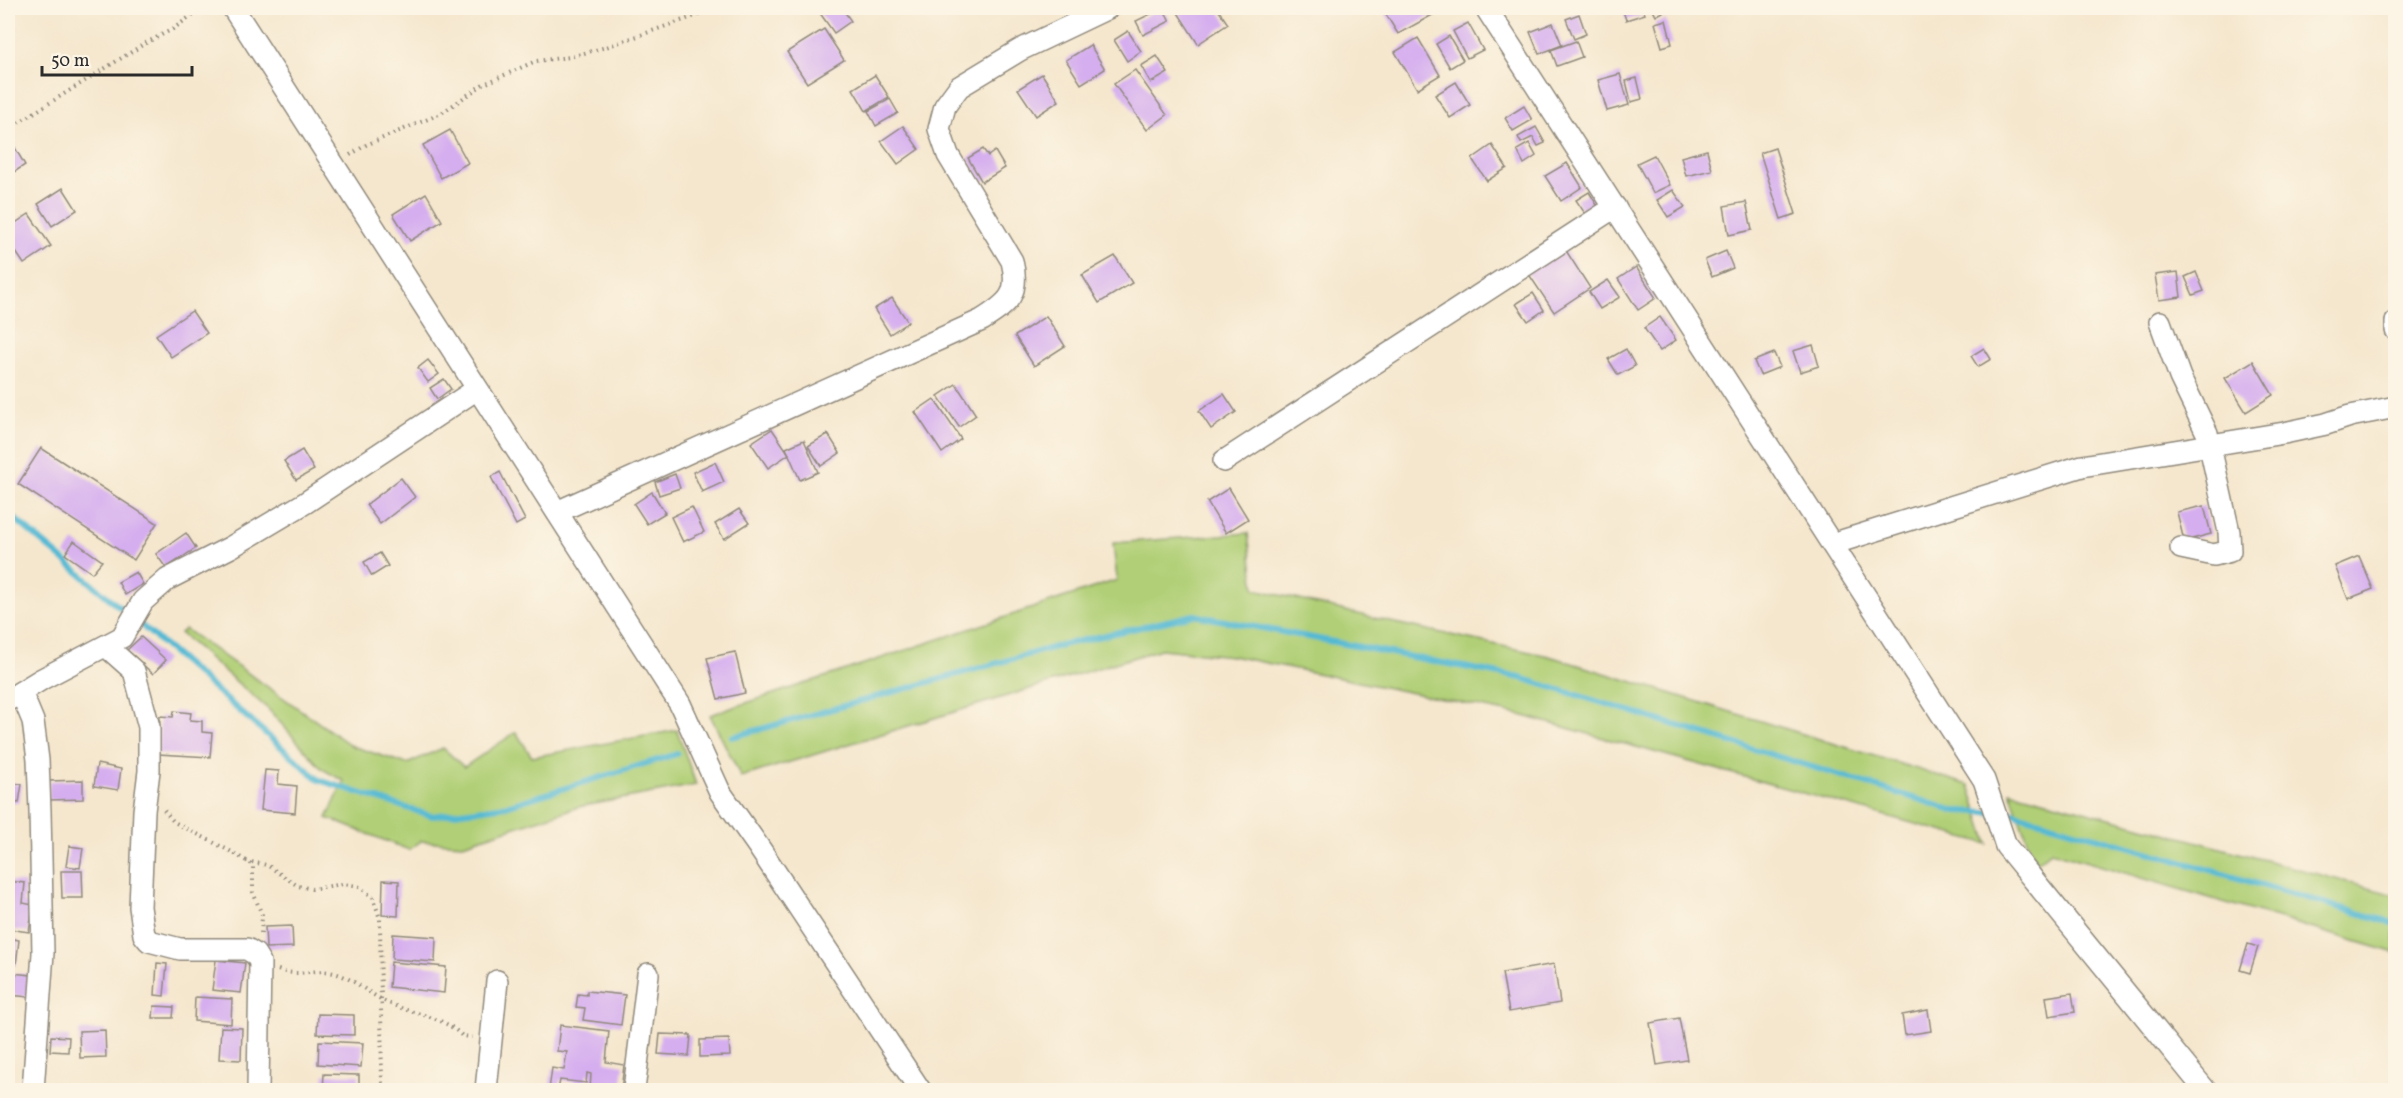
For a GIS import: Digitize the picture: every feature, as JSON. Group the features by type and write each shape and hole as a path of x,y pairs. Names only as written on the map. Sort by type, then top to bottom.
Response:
{"street":[{"path":"233,8 680,704 720,792 920,1090"},
{"path":"557,512 982,320 1002,308 1012,294 1016,279 1012,261 948,155 939,129 945,106 959,87 1020,50 1108,8"},
{"path":"1486,8 1983,780 2006,846 2205,1090"},
{"path":"1224,461 1615,207"},
{"path":"2160,322 2180,377 2207,433 2229,532 2230,550 2214,555 2181,548"},
{"path":"2396,322 2396,330"},
{"path":"33,1090 43,953 38,760 33,721 14,696 115,642 142,601 168,579 231,547 305,503 477,389"},
{"path":"1832,544 2082,466 2284,433 2326,424 2349,416 2396,407"},
{"path":"115,642 134,671 149,727 140,907 144,935 149,941 180,949 247,949 255,954 260,966 258,1090"},
{"path":"634,1090 648,974"},
{"path":"486,1090 497,981"}],"path":[{"path":"8,129 45,108 66,92 144,44 173,29 202,8"},
{"path":"333,164 366,145 440,114 501,75 536,61 570,57 626,41 713,8"},
{"path":"147,788 174,822 253,865 253,892 262,915 260,966 293,975 318,971 331,972 390,1004 425,1015 454,1028 462,1036 476,1037"},
{"path":"246,861 267,865 298,886 312,889 343,884 358,886 373,897 380,919 382,1090"}],"green space":[{"path":"1248,533 1255,589 1395,623 1549,656 1969,785 1988,844 1520,715 1232,656 1161,649 741,777 710,715 1117,580 1113,543"},
{"path":"185,629 352,746 407,764 443,748 464,767 516,732 532,757 677,730 696,785 578,807 463,844 421,841 409,850 327,818 344,781 322,769 268,709 180,633"},
{"path":"2010,791 2395,895 2395,953 2051,851 2035,864"}],"building":[{"path":"842,8 851,21 834,33 817,9"},
{"path":"1163,8 1170,21 1143,35 1136,21"},
{"path":"1175,8 1217,8 1228,24 1198,44"},
{"path":"1395,8 1445,8 1398,34 1385,13"},
{"path":"1622,8 1642,8 1645,14 1626,20"},
{"path":"1652,8 1667,8 1668,9 1656,16"},
{"path":"1579,14 1586,34 1574,39 1566,19"},
{"path":"1666,20 1672,44 1662,47 1655,23"},
{"path":"1468,23 1483,50 1467,58 1453,31"},
{"path":"1553,23 1562,45 1539,54 1530,32"},
{"path":"824,29 844,60 807,83 787,52"},
{"path":"1128,31 1141,51 1127,61 1114,40"},
{"path":"1449,36 1463,60 1450,68 1436,44"},
{"path":"1418,38 1440,75 1417,89 1395,52"},
{"path":"1576,41 1582,57 1557,66 1551,50"},
{"path":"1090,45 1105,69 1081,84 1066,60"},
{"path":"1157,56 1168,73 1151,83 1141,66"},
{"path":"1135,70 1167,115 1147,130 1114,84"},
{"path":"1042,74 1059,101 1036,116 1018,89"},
{"path":"1620,74 1629,105 1607,111 1598,80"},
{"path":"875,75 889,97 866,111 853,89"},
{"path":"1637,78 1642,99 1631,102 1626,81"},
{"path":"1456,82 1470,105 1450,118 1435,95"},
{"path":"890,99 898,113 876,126 868,111"},
{"path":"1524,106 1532,120 1513,131 1505,118"},
{"path":"903,126 919,149 898,164 881,141"},
{"path":"1536,127 1545,143 1538,146 1533,137 1521,143 1518,137"},
{"path":"450,130 468,163 441,178 423,145"},
{"path":"8,136 25,165 8,176"},
{"path":"1529,143 1536,156 1524,164 1517,150"},
{"path":"1492,145 1507,168 1487,181 1472,159"},
{"path":"1775,148 1796,214 1781,219 1760,153"},
{"path":"983,149 988,156 995,151 1005,168 982,182 968,158"},
{"path":"1707,150 1712,170 1686,176 1681,157"},
{"path":"1654,155 1670,185 1653,193 1637,163"},
{"path":"1567,163 1582,187 1561,201 1545,176"},
{"path":"63,188 77,210 52,226 38,204"},
{"path":"1673,190 1685,207 1668,217 1657,200"},
{"path":"1589,192 1602,213 1590,221 1576,200"},
{"path":"426,193 442,221 410,241 393,214"},
{"path":"1746,202 1752,230 1729,235 1724,206"},
{"path":"29,214 51,246 24,264 8,240 8,228"},
{"path":"1563,246 1590,288 1554,312 1526,270"},
{"path":"1726,251 1733,268 1712,277 1705,260"},
{"path":"1115,256 1132,283 1099,303 1082,275"},
{"path":"1636,267 1656,298 1638,310 1618,279"},
{"path":"2178,272 2181,297 2159,300 2155,275"},
{"path":"2196,272 2204,291 2193,295 2185,277"},
{"path":"1608,280 1620,297 1600,309 1589,292"},
{"path":"1533,293 1544,310 1528,321 1516,304"},
{"path":"892,298 908,322 890,334 874,309"},
{"path":"192,311 207,333 171,357 156,335"},
{"path":"1046,316 1065,346 1034,366 1015,336"},
{"path":"1660,317 1676,340 1660,351 1644,328"},
{"path":"1813,345 1819,366 1800,372 1793,351"},
{"path":"1984,348 1991,359 1978,367 1971,356"},
{"path":"1626,349 1635,366 1618,375 1608,359"},
{"path":"1774,353 1780,367 1760,375 1754,361"},
{"path":"428,360 439,374 428,382 418,368"},
{"path":"2253,361 2273,395 2246,412 2225,378"},
{"path":"444,379 451,389 437,399 430,388"},
{"path":"956,384 976,415 959,427 938,396"},
{"path":"1224,394 1236,412 1211,429 1199,411"},
{"path":"934,399 961,439 942,453 915,412"},
{"path":"772,429 789,454 768,468 751,443"},
{"path":"828,434 840,453 821,466 808,446"},
{"path":"804,440 818,472 800,480 786,448"},
{"path":"41,448 157,523 134,560 18,484"},
{"path":"302,450 314,470 296,480 284,461"},
{"path":"715,462 724,482 702,492 693,472"},
{"path":"500,472 525,520 516,525 491,477"},
{"path":"675,474 680,488 659,495 655,482"},
{"path":"401,478 415,497 380,524 366,505"},
{"path":"1229,488 1248,519 1226,533 1207,502"},
{"path":"652,492 665,513 647,524 634,504"},
{"path":"2204,506 2211,534 2184,541 2177,512"},
{"path":"692,507 704,532 683,542 671,517"},
{"path":"739,509 749,523 724,539 715,524"},
{"path":"186,533 196,548 166,568 156,554"},
{"path":"74,541 102,561 92,573 65,554"},
{"path":"380,553 388,566 372,576 364,562"},
{"path":"2359,556 2373,589 2348,599 2335,566"},
{"path":"136,572 143,584 125,595 118,582"},
{"path":"141,637 166,660 153,674 127,650"},
{"path":"735,652 745,693 718,699 707,658"},
{"path":"174,711 191,713 190,720 202,721 202,732 212,733 210,757 158,754 160,716 173,717"},
{"path":"97,764 121,769 118,790 94,786"},
{"path":"265,770 279,771 278,784 297,786 295,813 261,810"},
{"path":"83,780 83,799 49,800 49,781"},
{"path":"8,783 22,784 19,803 8,802"},
{"path":"69,846 83,848 80,868 66,866"},
{"path":"61,871 82,871 83,898 62,898"},
{"path":"383,880 399,881 398,916 382,915"},
{"path":"8,881 25,883 23,903 33,905 29,932 8,929"},
{"path":"292,926 293,947 266,948 265,927"},
{"path":"393,934 436,937 435,962 392,959"},
{"path":"8,938 19,940 16,965 8,964"},
{"path":"2248,944 2258,947 2250,973 2240,970"},
{"path":"216,960 245,963 241,993 212,990"},
{"path":"391,962 446,967 444,993 389,987"},
{"path":"157,963 167,964 164,996 155,995"},
{"path":"1554,964 1560,1003 1509,1012 1502,973"},
{"path":"11,973 32,975 29,997 9,995"},
{"path":"587,991 625,995 621,1025 583,1020 585,1008 576,1007 578,994 587,995"},
{"path":"2072,993 2075,1012 2049,1016 2046,997"},
{"path":"195,997 232,999 231,1024 194,1021"},
{"path":"154,1006 174,1007 173,1018 153,1018"},
{"path":"1928,1010 1931,1031 1905,1035 1902,1015"},
{"path":"318,1014 354,1015 354,1035 317,1034"},
{"path":"1679,1018 1687,1060 1657,1065 1650,1023"},
{"path":"560,1025 609,1031 606,1062 624,1065 621,1090 590,1090 591,1074 587,1073 586,1083 560,1080 558,1090 549,1090 552,1068 564,1070 567,1052 557,1051"},
{"path":"221,1027 242,1028 241,1060 219,1059"},
{"path":"105,1030 106,1057 80,1058 79,1031"},
{"path":"660,1034 691,1035 689,1056 658,1054"},
{"path":"51,1036 69,1037 68,1052 50,1051"},
{"path":"729,1039 730,1056 700,1057 700,1040"},
{"path":"319,1041 363,1043 361,1067 318,1064"},
{"path":"324,1074 359,1075 359,1090 323,1090"}],"waterway":[{"path":"8,513 319,780 432,816 506,806 677,754"},
{"path":"732,737 1066,644 1194,615 1521,678 1956,811 2013,813 2396,924"}]}
